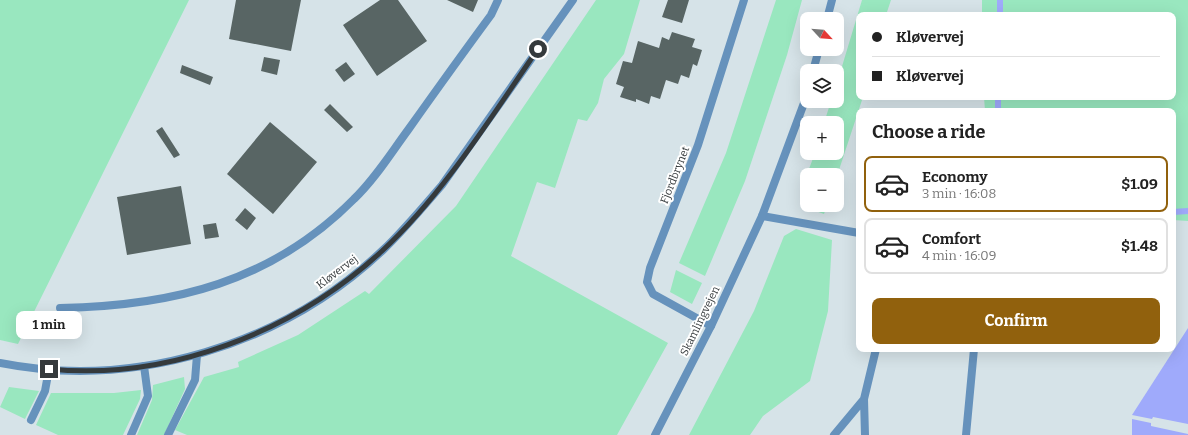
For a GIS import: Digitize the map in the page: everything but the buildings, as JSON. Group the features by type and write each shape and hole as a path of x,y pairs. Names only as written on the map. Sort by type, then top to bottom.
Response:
{"street":[{"path":"60,308 140,303 193,292 225,283 281,257 304,242 331,221 355,198 378,171 491,15 498,0"},
{"name":"Kløvervej","path":"0,363 49,369 107,370 144,366 197,355 248,338 296,314 341,285 383,250 442,185 573,0"},
{"name":"Fjordbrynet","path":"711,326 653,294 647,282 650,268 698,145 744,0"},
{"path":"829,12 832,0"},
{"name":"Skamlingvejen","path":"654,435 711,326 762,216 802,108"},
{"path":"762,216 856,232"},
{"path":"865,435 864,399 875,352"},
{"path":"966,435 974,352"},
{"path":"168,435 195,380 197,355"},
{"path":"131,435 148,396 144,366"},
{"path":"31,420 45,391 49,369"},
{"path":"834,435 864,399"}],"green space":[{"path":"0,0 189,0 18,344 0,340"},
{"path":"596,0 640,0 624,54 604,79 598,103 587,121 578,119 555,188 537,182 511,256 668,343 617,435 187,435 175,430 204,377 239,367 238,362 298,335 365,291 369,294 456,206"},
{"path":"776,0 802,0 787,55 745,181 705,276 679,263 726,153"},
{"path":"862,0 891,0 887,12 858,12"},
{"path":"982,0 1188,0 1188,221 1176,220 1176,108 985,108 984,100 1176,100 1176,12 982,12"},
{"path":"856,20 856,100 862,100 859,108 856,108 856,118 844,155 844,116 826,116 829,108 844,108 844,64 843,64"},
{"path":"812,160 842,160 840,168 809,168"},
{"path":"796,229 832,240 828,311 810,381 763,416 750,435 689,435 754,311 784,236"},
{"path":"676,270 702,283 692,304 670,292"},
{"path":"184,377 185,389 164,435 137,435 152,400 153,385"},
{"path":"9,387 39,391 25,419 0,407"},
{"path":"141,390 140,399 123,435 58,435 36,425 51,393 114,393"}],"water":[{"path":"1188,328 1188,435 1132,435 1132,415 1173,352 1176,352 1176,347"}],"pier":[{"path":"1132,415 1152,419 1153,417 1188,424 1188,434 1151,426 1151,423 1132,419"}],"waterway":[{"path":"1000,0 1000,12"},
{"path":"998,100 998,108"},
{"path":"1176,212 1188,211"}],"route":[{"path":"49,369 107,370 144,366 197,355 248,338 296,314 341,285 383,250 442,185 538,49"}]}
